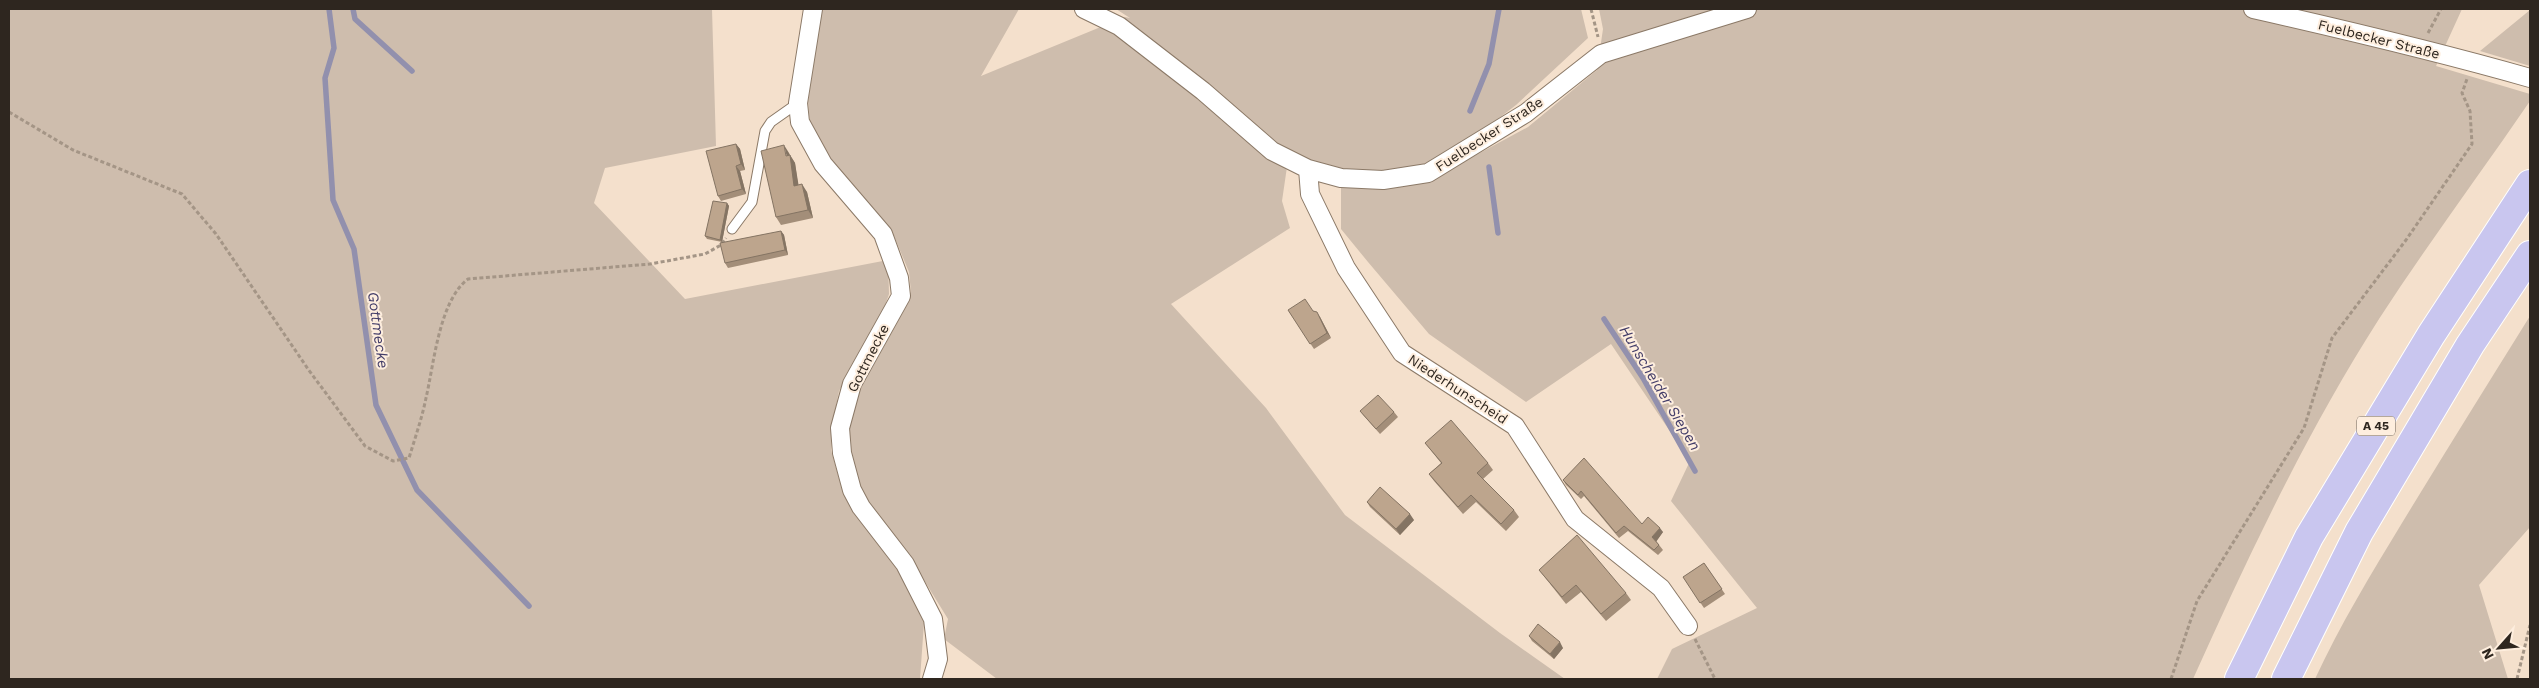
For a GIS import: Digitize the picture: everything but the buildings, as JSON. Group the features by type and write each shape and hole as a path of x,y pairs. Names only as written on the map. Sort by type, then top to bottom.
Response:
{"highway":[{"name":"A 45","path":"2239,679 2309,538 2431,335 2530,184"},
{"name":"A 45","path":"2286,679 2359,532 2470,345 2530,255"}],"street":[{"name":"Gottmecke","path":"813,9 798,103 800,122 823,164 883,234 899,278 901,296 852,384 840,428 842,453 856,498 905,564 933,619 938,659 932,679"},
{"name":"Fuelbecker Straße","path":"1084,9 1119,26 1203,91 1272,151 1308,169 1341,178 1383,180 1428,172 1526,113 1602,54 1747,9"},
{"name":"Fuelbecker Straße","path":"2253,9 2420,47 2473,64 2504,70 2530,78"},
{"name":"Niederhunscheid","path":"1308,169 1310,194 1346,268 1402,353 1516,426 1575,518 1661,588 1688,626"}],"lane":[{"path":"732,229 752,202 765,131 771,122 798,103"}],"path":[{"path":"1591,9 1602,54"},
{"path":"2420,47 2441,9"},
{"path":"2172,679 2197,601 2304,428 2332,338 2406,240 2472,144 2470,111 2462,93 2473,64"},
{"path":"9,112 74,150 182,194 216,234 308,369 366,446 392,462 409,458 426,401 444,317 458,286 468,279 650,264 705,254 721,245 732,229"},
{"path":"2517,679 2530,625"},
{"path":"1688,626 1715,679"}],"shaded area":[{"path":"9,9 712,9 716,146 605,168 594,203 685,299 888,260 889,294 881,318 839,391 832,426 831,450 840,482 852,506 898,567 924,623 920,679 9,679"},
{"path":"822,9 1019,9 981,76 1125,17 1130,18 1116,9 1581,9 1588,38 1516,105 1428,173 1428,181 1528,127 1597,70 1603,29 1599,9 2462,9 2436,66 2530,94 2530,101 2416,264 2352,362 2279,496 2193,679 1657,679 1672,649 1757,608 1671,501 1690,461 1611,344 1526,402 1429,334 1368,262 1341,229 1341,178 1288,160 1282,201 1290,228 1171,304 1266,408 1345,515 1500,633 1565,679 997,679 944,639 948,619 911,559 868,504 859,488 848,451 847,430 864,375 911,292 909,272 894,236 823,151 810,125 808,102"},
{"path":"2530,10 2530,66 2480,51"},
{"path":"2530,316 2530,527 2479,585 2508,679 2315,679 2367,581"}],"waterway":[{"name":"Gottmecke","path":"329,9 334,48 325,78 333,200 354,249 376,405 417,490 529,606"},
{"name":"Gottmecke","path":"353,9 355,19 412,71"},
{"name":"Hunscheider Siepen","path":"1470,111 1489,64 1499,9"},
{"name":"Hunscheider Siepen","path":"1489,167 1498,233"},
{"name":"Hunscheider Siepen","path":"1604,319 1643,378 1695,471"}]}
